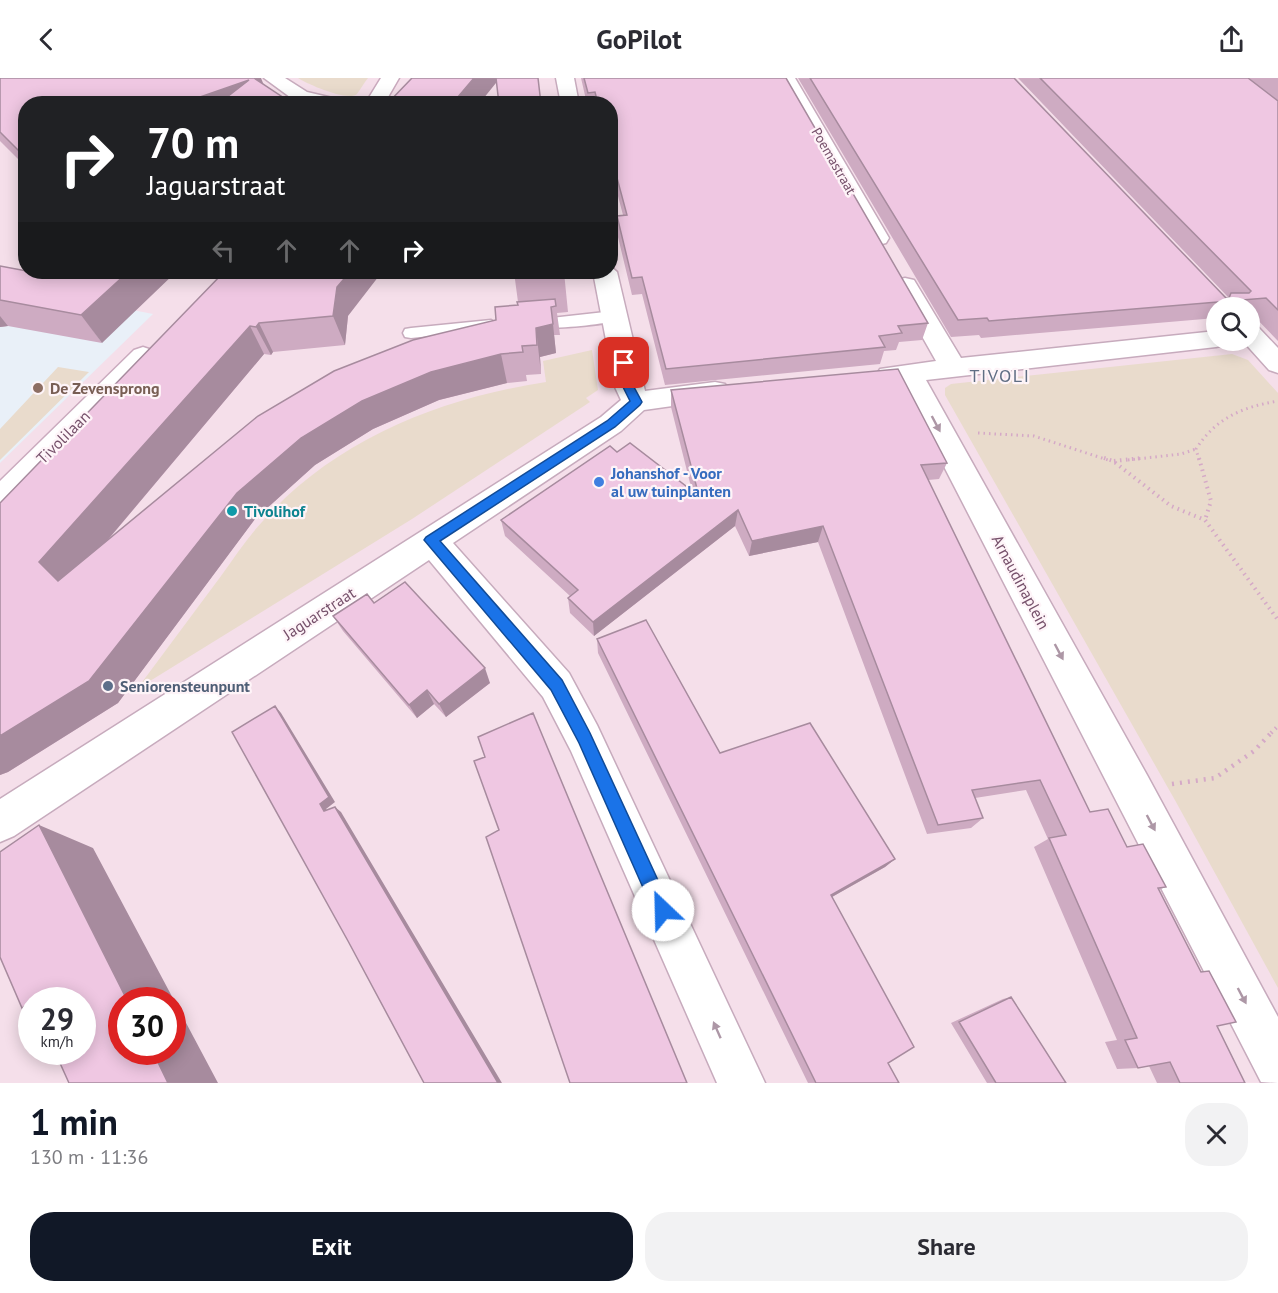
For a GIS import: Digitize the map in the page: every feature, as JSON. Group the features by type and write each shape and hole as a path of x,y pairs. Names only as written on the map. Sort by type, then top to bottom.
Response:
{"street":[{"path":"273,78 301,96"},
{"path":"379,96 390,78"},
{"path":"565,78 568,96"},
{"name":"Poemastraat","path":"786,78 953,368"},
{"path":"606,279 629,387 636,402 668,396 736,389"},
{"path":"1260,334 1278,333"},
{"name":"Tivolilaan","path":"0,500 161,338"},
{"path":"863,377 1206,340"},
{"path":"1260,345 1278,364"},
{"name":"Arnaudinaplein","path":"909,373 1133,789 1278,1065"},
{"name":"Jaguarstraat","path":"0,822 611,424 636,402"},
{"path":"431,540 556,685 584,738 741,1083"}],"lane":[{"path":"411,333 614,316"}],"path":[{"path":"1113,461 1181,454 1196,449 1206,432 1223,418 1244,408 1278,401"},
{"path":"942,434 995,433 1035,436 1113,461 1171,506 1205,520 1278,620"},
{"path":"1196,449 1211,501 1205,520"},
{"path":"1133,789 1215,778 1254,752 1278,726"}],"shaded area":[{"path":"0,78 1278,78 1278,1083 0,1083"},
{"path":"298,78 368,78 357,94 345,96"},
{"name":"De Zevensprong","path":"0,284 153,314 0,463"},
{"path":"592,350 598,390 586,398 590,402 412,519 137,689 256,528 291,493 322,468 391,427 429,412 506,389 546,382 543,361"},
{"path":"1232,354 1248,360 1278,393 1278,988 1176,802 945,395 945,388 951,384"},
{"path":"58,367 89,372 0,460 0,429"}],"building":[{"path":"0,78 254,78 281,96 228,96 249,80 203,96 18,96 18,150 0,132"},
{"path":"412,78 474,78 459,96 395,96"},
{"path":"496,78 538,78 540,96 498,96"},
{"path":"584,78 786,78 928,323 898,326 902,333 879,336 885,347 666,369 642,277 632,278 618,220 618,216 627,215 618,182 618,96 596,96 595,92 588,93"},
{"path":"810,78 1014,78 1225,297 1206,297 1206,303 989,321 987,318 958,320"},
{"path":"1040,78 1248,78 1278,101 1278,310 1266,298 1229,297 1231,293 1251,291"},
{"path":"0,266 18,269 18,279 120,279 81,315 0,300"},
{"path":"217,279 344,279 337,287 333,316 259,323 256,327 250,326 39,562 58,581 258,416 334,371 413,340 496,320 495,307 518,305 517,302 555,299 556,306 551,307 553,324 536,328 537,345 522,346 523,352 501,354 431,372 362,401 301,438 237,493 89,681 0,736 0,503"},
{"path":"898,369 947,463 921,465 1090,812 1108,809 1127,847 1143,844 1166,887 1158,888 1201,972 1209,971 1236,1022 1217,1026 1245,1083 1180,1083 1170,1062 1138,1068 1125,1040 1137,1038 1049,838 1066,835 1040,780 972,790 983,818 938,825 823,526 752,541 738,510 593,622 568,598 578,590 501,520 610,446 617,452 630,443 699,496 671,390"},
{"path":"405,582 485,668 439,704 427,690 409,705 333,616 367,594 374,603"},
{"path":"646,620 720,753 810,723 895,859 831,895 914,1047 888,1063 899,1083 816,1083 597,639"},
{"path":"275,706 329,797 320,804 324,811 335,807 498,1083 424,1083 232,732"},
{"path":"533,713 687,1083 570,1083 486,837 499,830 474,761 485,757 478,737"},
{"path":"39,825 120,987 108,987 108,1065 159,1065 168,1083 69,1083 61,1065 96,1065 96,987 18,987 18,999 0,957 0,852"},
{"path":"1011,997 1066,1083 996,1083 959,1022"}],"place":[{"name":"De Zevensprong","path":"38,388"},
{"name":"Johanshof - Voor al uw tuinplanten","path":"599,482"},
{"name":"Tivolihof","path":"232,511"},
{"name":"Seniorensteunpunt","path":"108,686"}],"district":[{"name":"TIVOLI","path":"1000,376"}],"route":[{"path":"624,363 629,387 636,402 611,424 431,540 556,685 584,738 663,910"}]}
